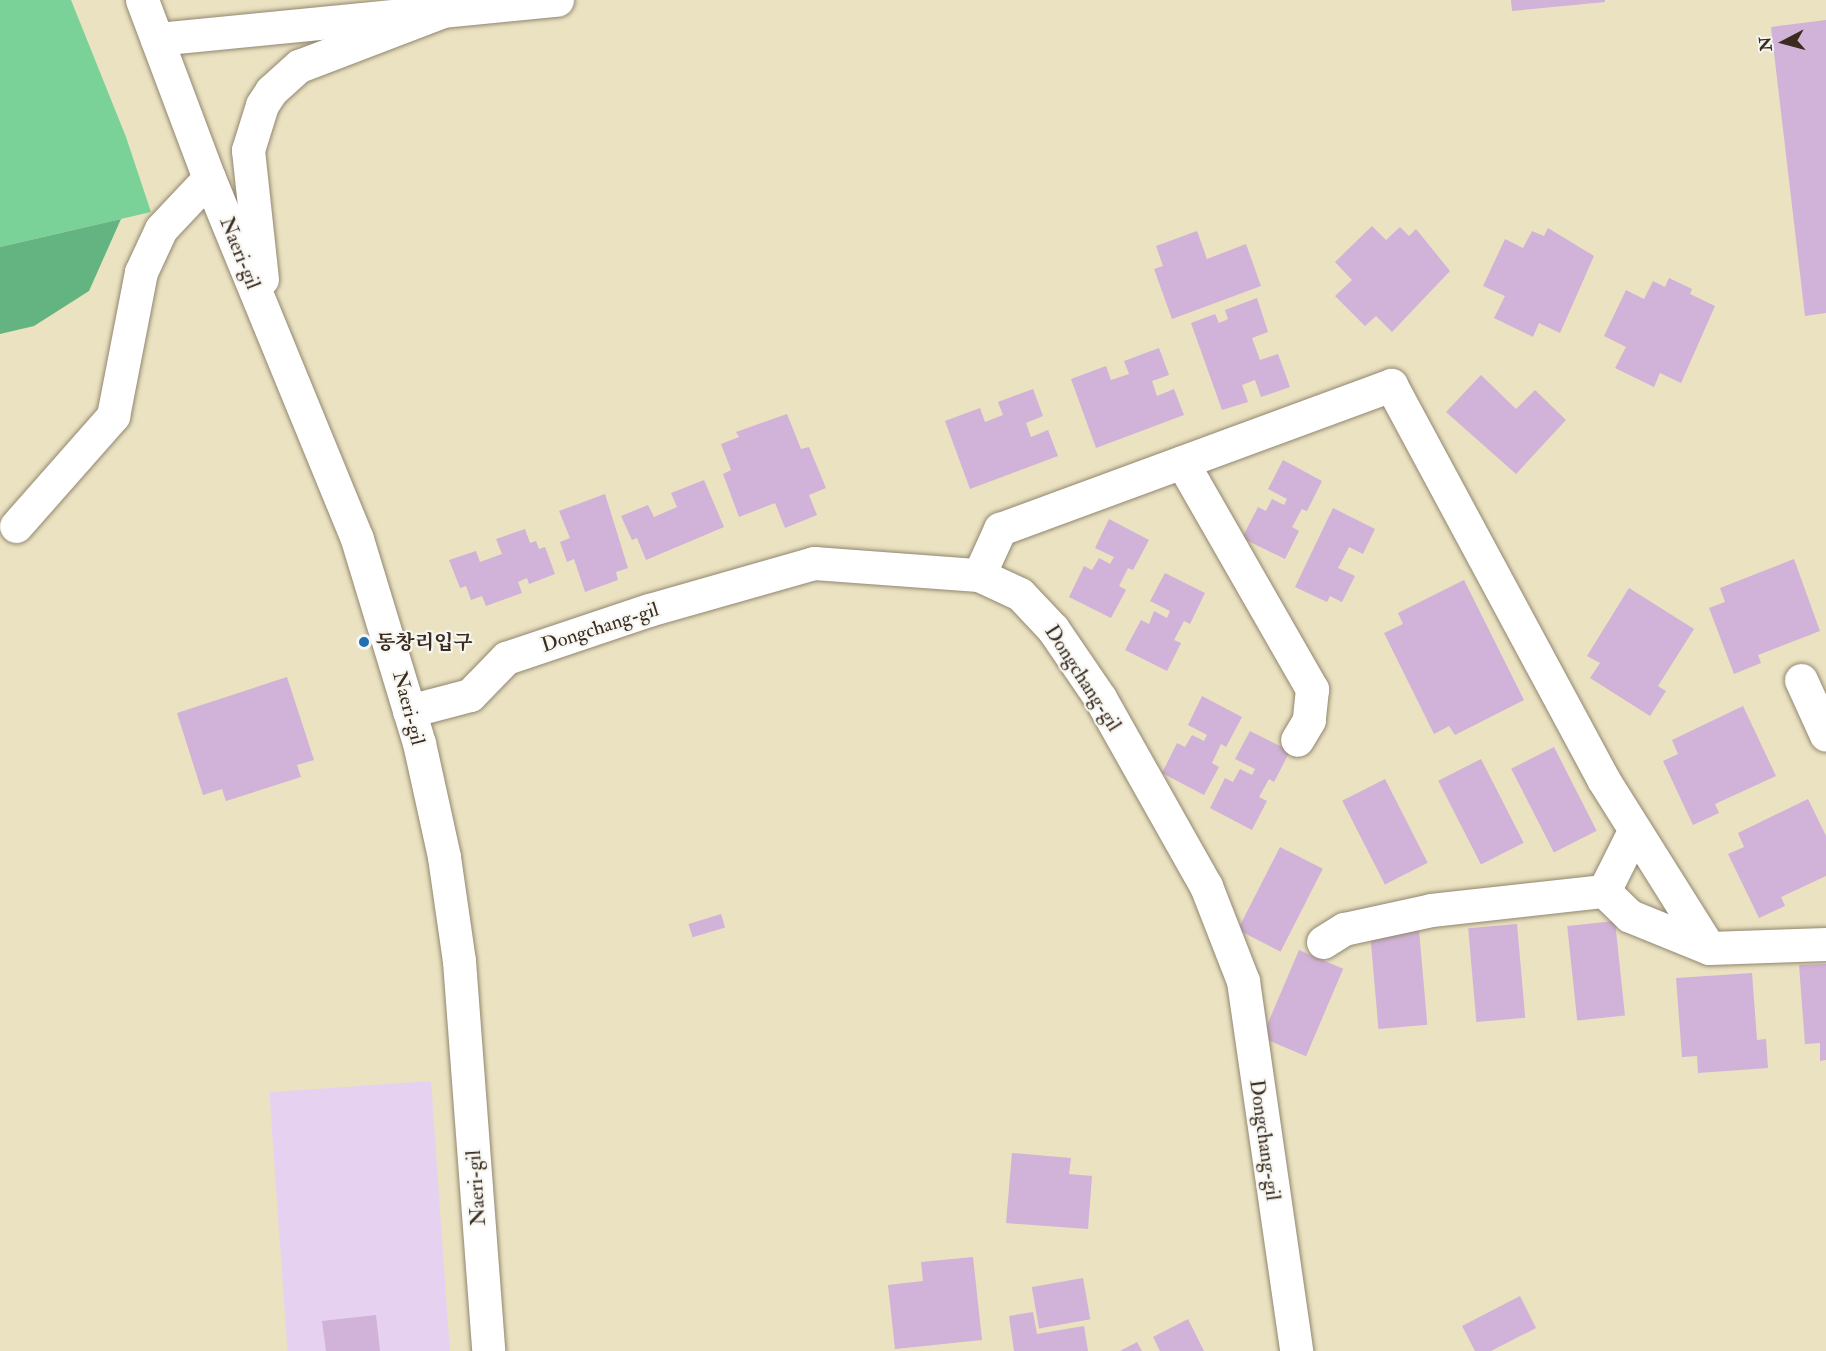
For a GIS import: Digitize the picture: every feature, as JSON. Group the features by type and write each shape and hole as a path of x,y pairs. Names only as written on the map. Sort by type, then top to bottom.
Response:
{"street":[{"name":"Naeri-gil","path":"142,0 209,178 357,539 396,658 444,857 459,961 488,1351"},
{"path":"358,0 443,11"},
{"path":"157,39 558,0"},
{"path":"266,320 248,150 262,105 299,66 443,11"},
{"path":"16,526 113,416 141,272 161,229 209,178"},
{"path":"979,576 1000,529 1391,385 1634,831 1709,948"},
{"path":"1182,462 1312,689 1309,720 1297,740"},
{"name":"Dongchang-gil","path":"409,711 470,695 506,658 649,610 814,563 979,576 1020,594 1053,629 1100,698 1206,886 1243,981 1296,1351"},
{"path":"1801,680 1826,735"},
{"path":"1604,891 1634,831"},
{"path":"1323,942 1344,929 1431,910 1604,891"},
{"path":"1604,891 1630,916 1709,948 1826,944"}],"shaded area":[{"path":"431,1081 450,1351 287,1351 269,1092"}],"green space":[{"path":"0,0 71,0 126,137 151,212 0,247"},
{"path":"121,219 89,291 34,326 0,334 0,247"}],"building":[{"path":"1511,0 1605,0 1605,2 1512,11"},
{"path":"1826,20 1826,313 1805,316 1771,27"},
{"path":"1372,226 1386,240 1400,227 1409,236 1416,229 1450,271 1392,332 1376,316 1365,326 1335,296 1352,280 1335,262"},
{"path":"1548,228 1594,256 1560,333 1539,323 1533,337 1494,318 1505,296 1483,286 1505,239 1523,248 1532,231 1544,236"},
{"path":"1197,231 1207,259 1246,244 1261,286 1172,319 1154,269 1163,266 1156,246"},
{"path":"1669,278 1692,289 1690,294 1715,306 1681,383 1660,373 1654,387 1615,368 1626,347 1604,336 1626,290 1644,299 1653,281 1665,287"},
{"path":"1257,298 1268,332 1252,338 1260,360 1278,354 1290,387 1261,397 1255,380 1242,385 1248,402 1222,410 1191,323 1215,314 1219,323 1228,319 1225,310"},
{"path":"1159,348 1169,375 1152,381 1157,396 1174,389 1184,415 1096,448 1071,379 1106,366 1111,380 1129,374 1124,361"},
{"path":"1481,375 1516,409 1535,390 1566,420 1516,474 1446,412"},
{"path":"1033,389 1043,416 1026,423 1031,437 1048,430 1058,456 970,489 945,421 980,408 985,422 1003,415 998,402"},
{"path":"787,414 801,449 809,447 826,488 809,495 817,515 785,528 775,503 739,517 723,474 731,470 721,444 739,437 736,432"},
{"path":"1283,460 1322,481 1307,511 1302,509 1292,527 1299,531 1285,559 1242,538 1258,507 1266,511 1272,499 1284,505 1287,499 1268,489"},
{"path":"704,480 724,527 646,560 637,538 632,540 621,516 648,505 654,517 677,507 671,493"},
{"path":"605,494 628,568 616,572 618,580 585,592 574,559 567,562 560,542 570,538 559,511"},
{"path":"1333,508 1375,529 1363,554 1349,547 1338,568 1355,576 1342,602 1330,596 1327,602 1295,587"},
{"path":"1109,519 1149,540 1133,570 1128,568 1119,586 1126,590 1111,618 1069,597 1084,566 1092,570 1099,558 1110,564 1114,557 1095,548"},
{"path":"525,529 530,543 536,541 539,549 545,547 555,574 529,584 527,578 518,582 522,593 486,606 482,596 471,600 466,586 460,588 449,560 476,551 480,562 502,554 496,539"},
{"path":"1794,559 1820,631 1758,655 1761,663 1734,674 1709,608 1725,602 1720,588"},
{"path":"1165,573 1205,593 1190,624 1184,621 1174,640 1181,643 1167,671 1125,650 1141,620 1149,624 1154,611 1167,618 1170,611 1150,601"},
{"path":"1464,580 1524,700 1455,735 1449,726 1434,734 1384,633 1403,624 1398,613"},
{"path":"1629,588 1694,629 1658,686 1666,691 1650,716 1590,678 1600,663 1587,656"},
{"path":"287,677 314,760 297,765 301,777 226,801 222,789 203,795 177,713"},
{"path":"1202,696 1242,717 1226,747 1221,744 1212,763 1219,767 1204,795 1162,773 1177,743 1185,747 1192,735 1204,741 1207,735 1188,725"},
{"path":"1743,706 1776,776 1715,804 1719,813 1693,825 1663,761 1678,754 1672,740"},
{"path":"1250,731 1290,751 1274,782 1269,779 1259,797 1267,801 1252,830 1210,808 1225,778 1233,782 1240,769 1252,775 1255,769 1235,759"},
{"path":"1554,747 1597,831 1554,853 1511,769"},
{"path":"1481,759 1524,843 1481,865 1438,781"},
{"path":"1385,779 1428,863 1385,885 1342,801"},
{"path":"1808,799 1826,836 1826,876 1781,897 1785,906 1759,918 1728,854 1744,847 1738,833"},
{"path":"1280,847 1323,869 1281,952 1238,930"},
{"path":"721,914 725,927 693,937 688,924"},
{"path":"1615,921 1625,1015 1577,1020 1567,926"},
{"path":"1517,924 1525,1018 1476,1022 1468,928"},
{"path":"1419,930 1427,1025 1378,1029 1370,934"},
{"path":"1299,950 1343,969 1306,1056 1262,1037"},
{"path":"1826,964 1826,1060 1820,1061 1820,1043 1805,1044 1799,965"},
{"path":"1752,973 1757,1040 1766,1039 1768,1068 1698,1073 1697,1056 1682,1057 1676,978"},
{"path":"1012,1153 1071,1158 1069,1174 1092,1176 1088,1229 1006,1223"},
{"path":"973,1257 982,1340 895,1349 888,1285 923,1281 921,1262"},
{"path":"1083,1278 1090,1319 1039,1328 1032,1287"},
{"path":"1520,1296 1536,1328 1491,1351 1475,1351 1462,1326"},
{"path":"1033,1312 1037,1334 1084,1326 1088,1351 1014,1351 1009,1316"},
{"path":"376,1315 380,1351 326,1351 322,1321"},
{"path":"1188,1319 1204,1351 1160,1351 1153,1337"},
{"path":"1137,1342 1142,1351 1120,1351"}],"place":[{"name":"동창리입구","path":"364,642"}]}
